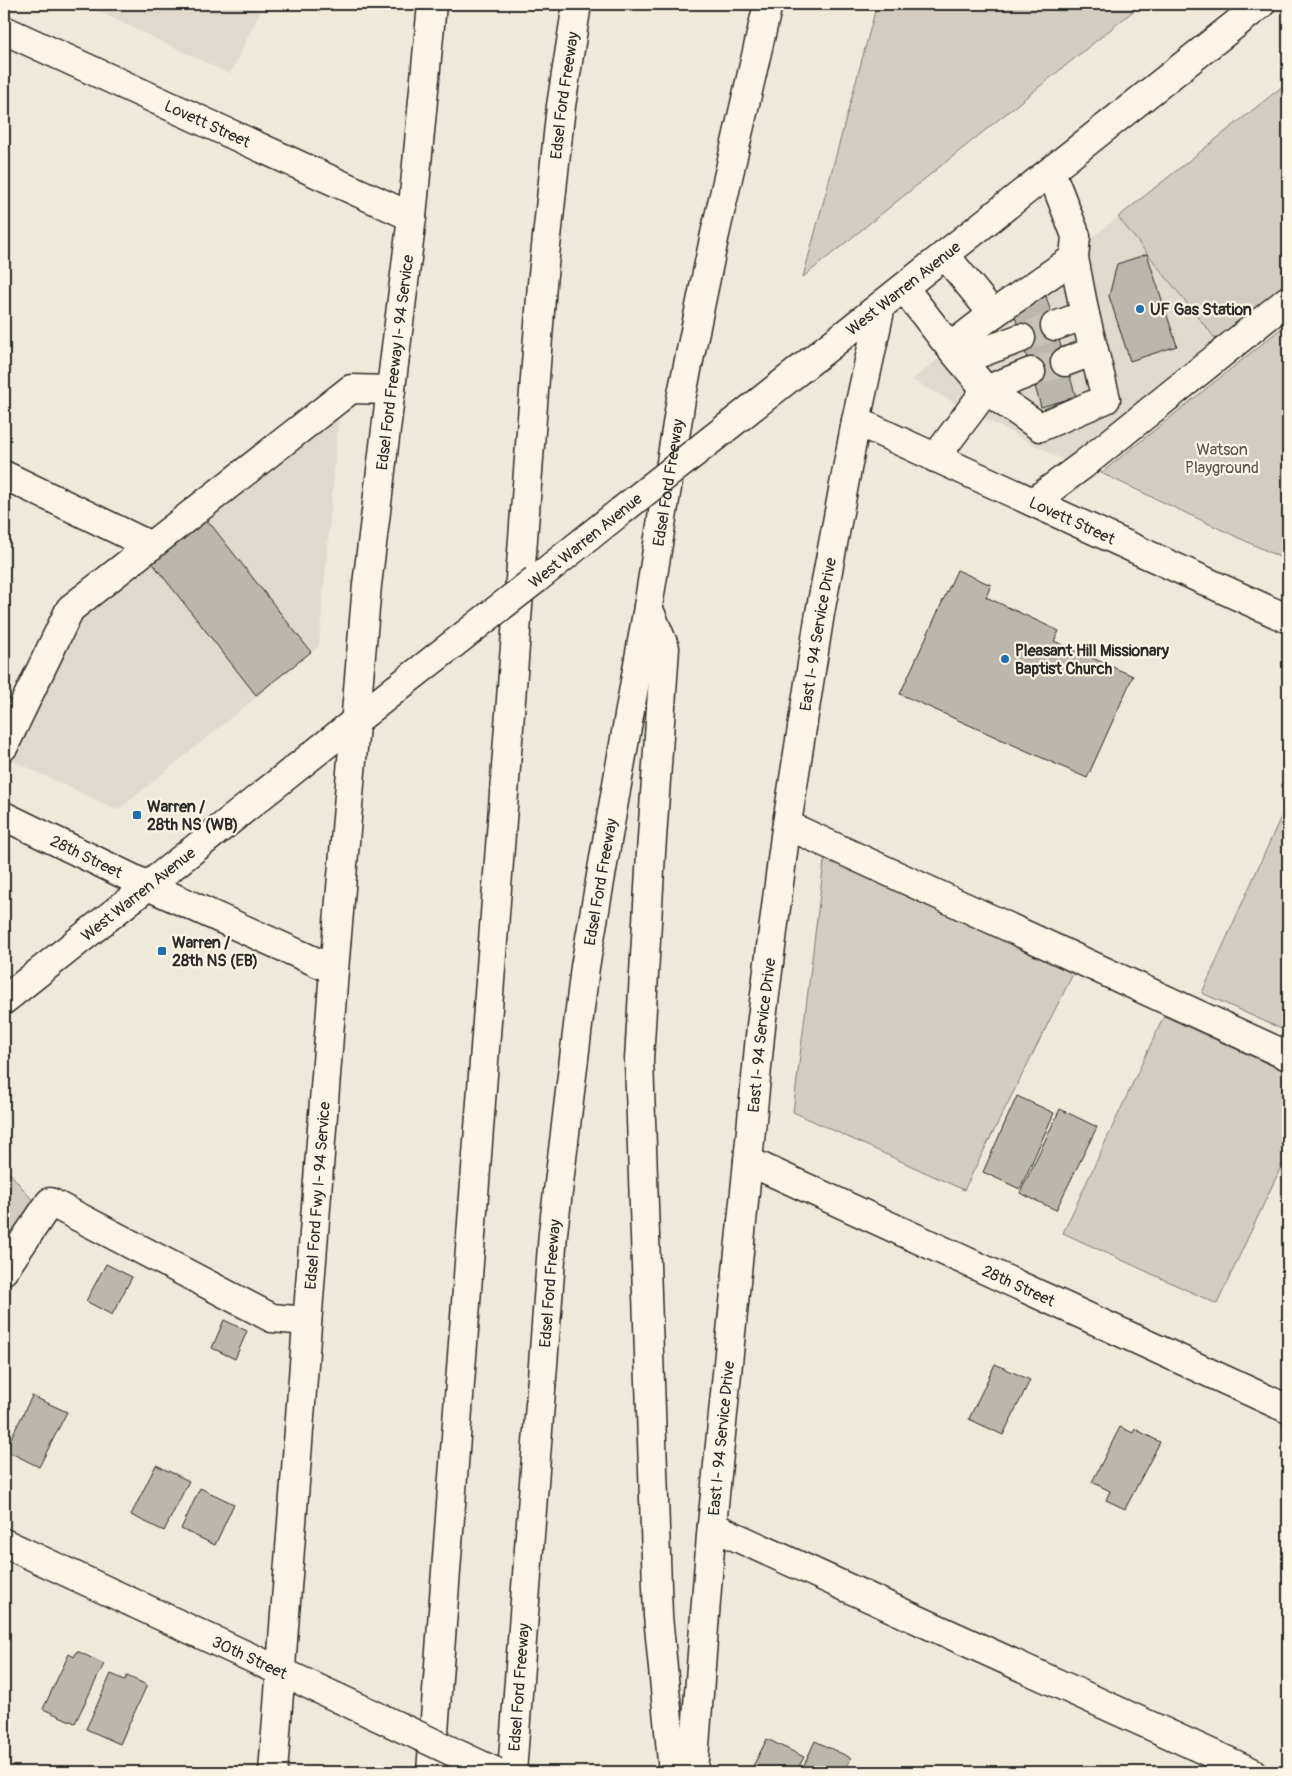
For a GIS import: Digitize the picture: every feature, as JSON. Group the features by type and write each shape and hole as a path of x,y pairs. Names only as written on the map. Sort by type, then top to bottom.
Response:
{"main road":[{"name":"Edsel Ford Freeway I- 94 Service","path":"355,721 367,586 412,217 432,4"},
{"name":"Edsel Ford Freeway","path":"432,1772 542,284 561,106 578,4"},
{"name":"Edsel Ford Freeway","path":"512,1772 553,1233 585,967 648,607 681,399 715,234 768,4"},
{"name":"West Warren Avenue","path":"4,1000 1261,4"},
{"name":"Lovett Street","path":"4,30 412,217"},
{"path":"904,288 986,390 1040,427 1106,399 1085,315 1074,258 1076,236 1051,172"},
{"path":"945,255 993,314"},
{"path":"955,353 993,314 1074,258"},
{"path":"1033,502 1090,459 1288,300"},
{"name":"East I- 94 Service Drive","path":"693,1772 712,1526 761,1026 787,825 820,612 856,422 881,306"},
{"path":"1055,326 1085,315"},
{"path":"955,353 1021,338"},
{"path":"1065,362 1094,351"},
{"path":"935,458 986,390 1031,372"},
{"path":"4,746 70,609 351,389 391,390"},
{"name":"Lovett Street","path":"856,422 1288,619"},
{"path":"4,475 151,546"},
{"path":"648,607 664,648 650,853 639,1060 658,1616 674,1772"},
{"name":"Edsel Ford Fwy I- 94 Service","path":"272,1772 355,721"},
{"name":"28th Street","path":"4,816 148,886 334,970"},
{"path":"787,825 1288,1056"},
{"name":"28th Street","path":"748,1161 1288,1409"},
{"path":"4,1270 50,1202 272,1318 307,1321"},
{"path":"712,1526 1252,1772"},
{"name":"30th Street","path":"4,1543 496,1772"}],"shaded area":[{"path":"83,4 264,4 230,74"},
{"path":"1118,217 1218,342 1069,463 912,380"},
{"path":"339,415 319,646 118,810 9,759 77,615"}],"green space":[{"path":"877,4 1142,4 803,277"},
{"path":"1288,82 1288,286 1218,342 1118,217"},
{"name":"Watson Playground","path":"1288,323 1288,561 1101,473"},
{"path":"1288,801 1288,1032 1202,993"},
{"path":"825,854 1075,970 964,1190 793,1112"},
{"path":"1164,1016 1288,1073 1288,1152 1217,1304 1063,1233"},
{"path":"4,1166 39,1208 4,1256"}],"building":[{"path":"1147,254 1177,346 1130,361 1109,296 1117,264"},
{"path":"1046,296 1076,397 1041,407 1012,306"},
{"path":"205,517 311,652 256,695 150,560"},
{"name":"Pleasant Hill Missionary Baptist Church","path":"957,570 991,585 986,597 1059,631 1054,641 1133,676 1087,778 900,694"},
{"path":"1017,1096 1054,1113 1020,1189 983,1172"},
{"path":"1060,1109 1097,1127 1056,1210 1020,1193"},
{"path":"106,1264 132,1277 112,1315 86,1301"},
{"path":"224,1320 247,1331 235,1359 212,1348"},
{"path":"995,1364 1030,1380 1003,1435 969,1419"},
{"path":"32,1396 67,1412 39,1467 5,1450"},
{"path":"1120,1427 1133,1433 1135,1429 1160,1442 1125,1509 1106,1500 1110,1491 1092,1482"},
{"path":"156,1465 189,1481 164,1531 131,1515"},
{"path":"200,1488 234,1504 215,1545 181,1529"},
{"path":"77,1651 104,1664 75,1723 43,1709 69,1654 74,1657"},
{"path":"111,1674 125,1680 127,1676 147,1685 120,1744 86,1729"},
{"path":"767,1739 804,1757 796,1772 750,1772"},
{"path":"815,1741 851,1758 844,1772 801,1772"}],"tunnel":[{"path":"1021,338 1055,326"},
{"path":"1031,372 1065,362"}],"place":[{"name":"UF Gas Station","path":"1140,309"},
{"name":"Pleasant Hill Missionary Baptist Church","path":"1005,659"},
{"name":"Warren / 28th NS (WB)","path":"137,815"},
{"name":"Warren / 28th NS (EB)","path":"162,951"}]}
